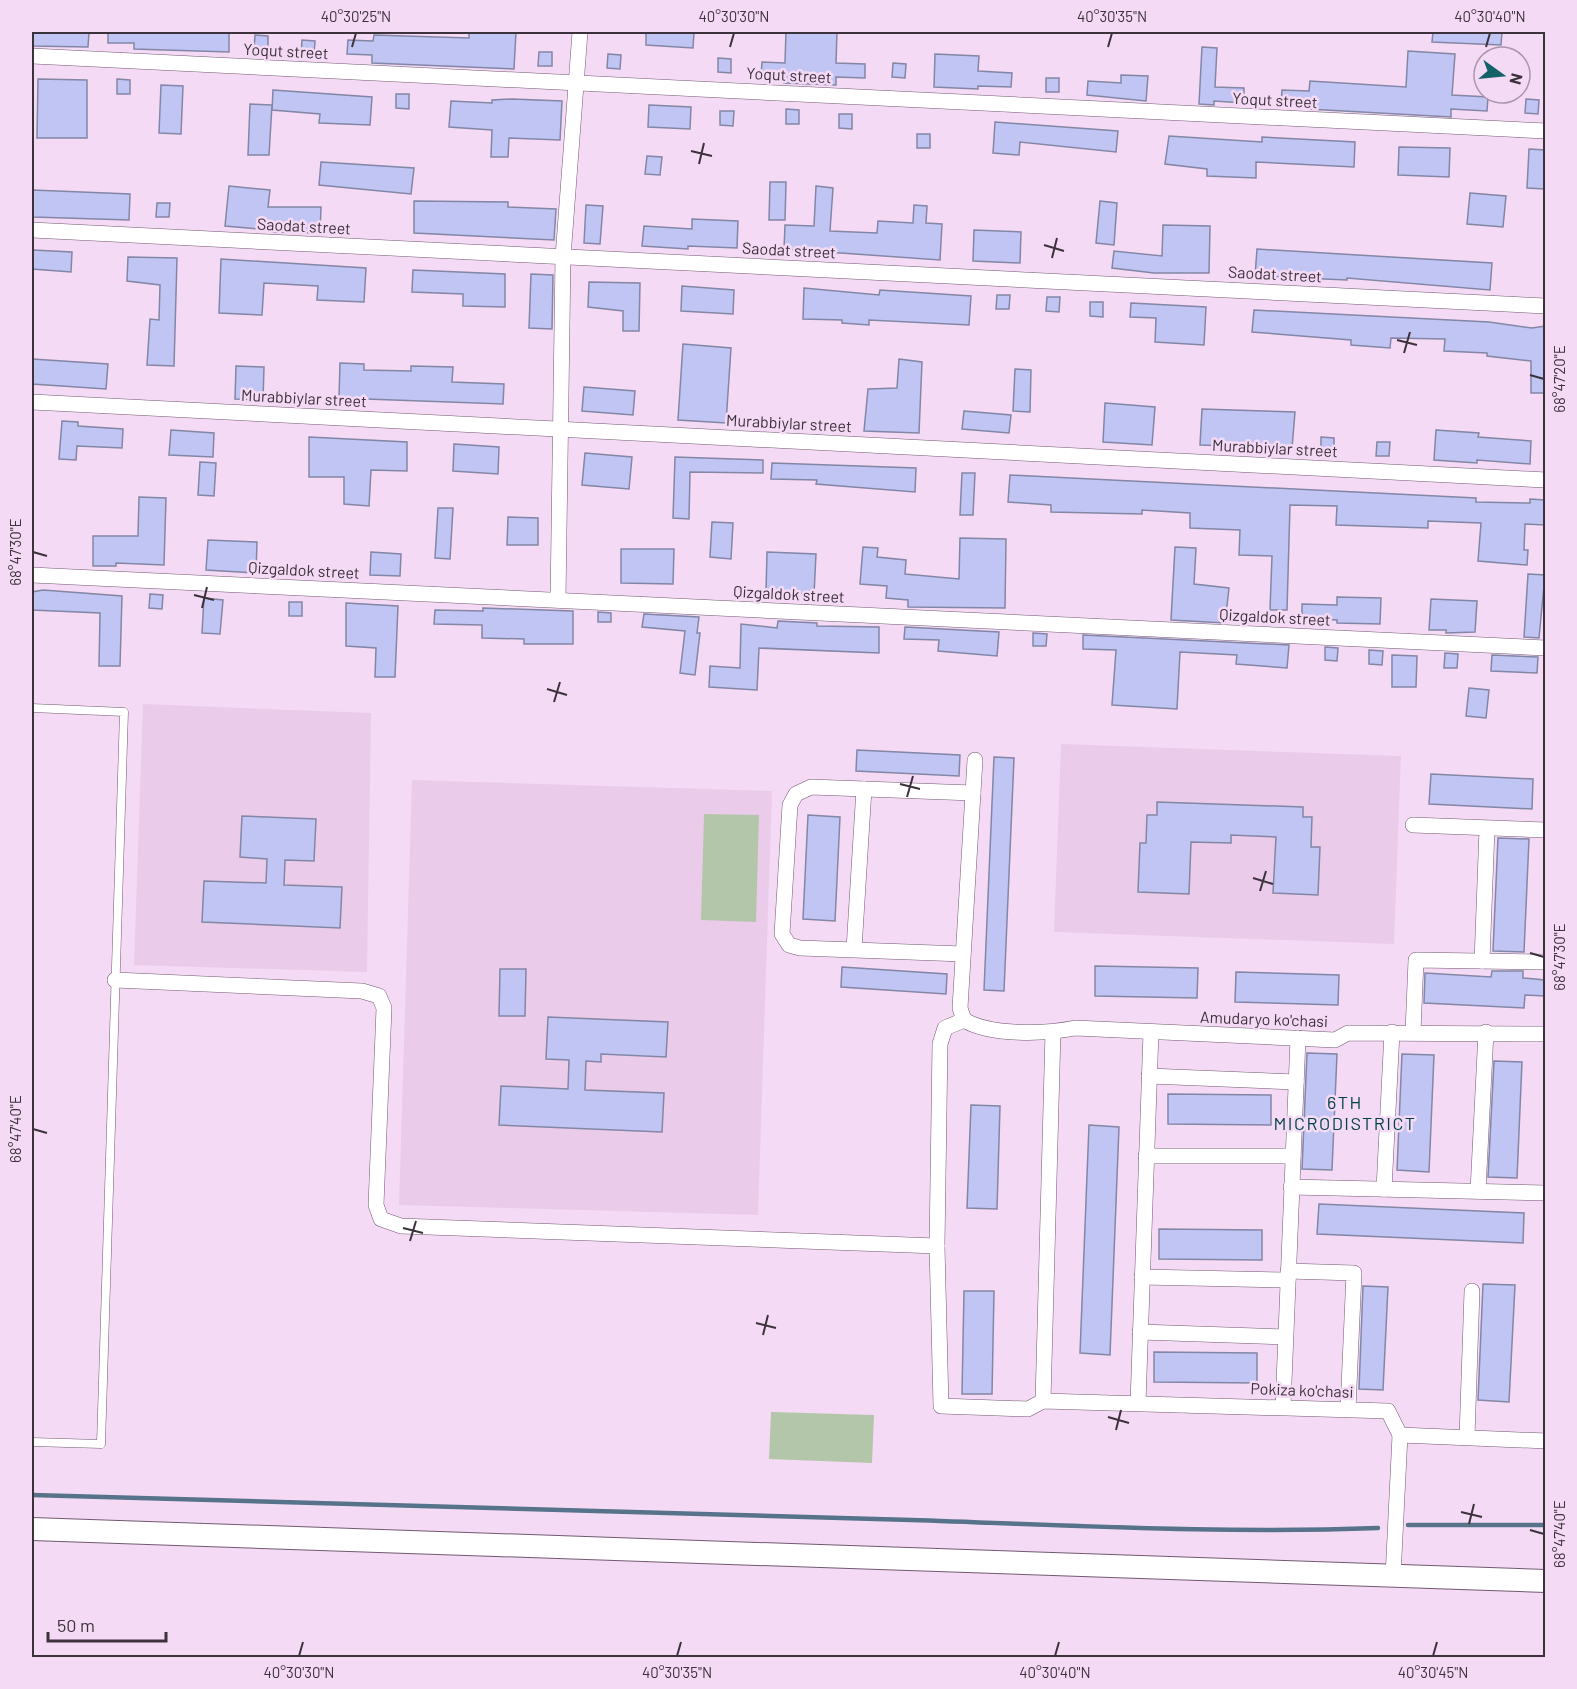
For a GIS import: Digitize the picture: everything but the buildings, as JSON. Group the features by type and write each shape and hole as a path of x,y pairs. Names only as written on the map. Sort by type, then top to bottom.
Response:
{"main road":[{"path":"32,1529 1545,1581"}],"street":[{"path":"558,600 563,257 580,32"},
{"name":"Yoqut street","path":"32,56 1545,131"},
{"name":"Saodat street","path":"32,230 1545,306"},
{"name":"Murabbiylar street","path":"32,402 1545,480"},
{"name":"Qizgaldok street","path":"32,575 1545,648"},
{"path":"115,980 362,991 379,996 384,1008 376,1205 381,1220 401,1226 937,1246 940,1044 945,1028 964,1020 960,1008 975,760"},
{"path":"963,954 800,948 789,945 782,934 790,805 796,794 811,787 973,793"},
{"path":"854,949 864,789"},
{"path":"1413,825 1545,830"},
{"path":"1482,961 1487,829"},
{"path":"1413,1032 1416,960 1545,962"},
{"name":"Amudaryo ko'chasi","path":"964,1020 978,1028 1053,1032 1075,1028 1335,1040 1348,1033 1545,1034"},
{"path":"1043,1401 1053,1032"},
{"path":"1138,1403 1151,1032"},
{"path":"1384,1189 1392,1032"},
{"path":"1478,1191 1486,1032"},
{"path":"1283,1407 1298,1038"},
{"path":"1149,1076 1296,1082"},
{"path":"1146,1156 1293,1156"},
{"path":"1291,1187 1545,1193"},
{"name":"Pokiza ko'chasi","path":"937,1246 941,1406 1028,1409 1043,1401 1388,1411 1400,1435"},
{"path":"1142,1277 1354,1273 1348,1409"},
{"path":"1467,1437 1472,1291"},
{"path":"1140,1332 1285,1337"},
{"path":"1393,1577 1400,1435 1545,1441"}],"lane":[{"path":"32,708 124,712 100,1444 32,1442"}],"shaded area":[{"path":"143,704 371,713 367,972 134,965"},
{"path":"1061,744 1401,756 1394,944 1054,932"},
{"path":"412,780 772,791 758,1215 399,1205"}],"green space":[{"path":"704,814 759,815 756,922 701,920"},
{"path":"771,1412 874,1415 872,1463 769,1459"}],"waterway":[{"path":"32,1495 1145,1528 1262,1530 1378,1528"},
{"path":"1408,1525 1546,1525"}],"district":[{"name":"6TH MICRODISTRICT","path":"1345,1113"}]}
